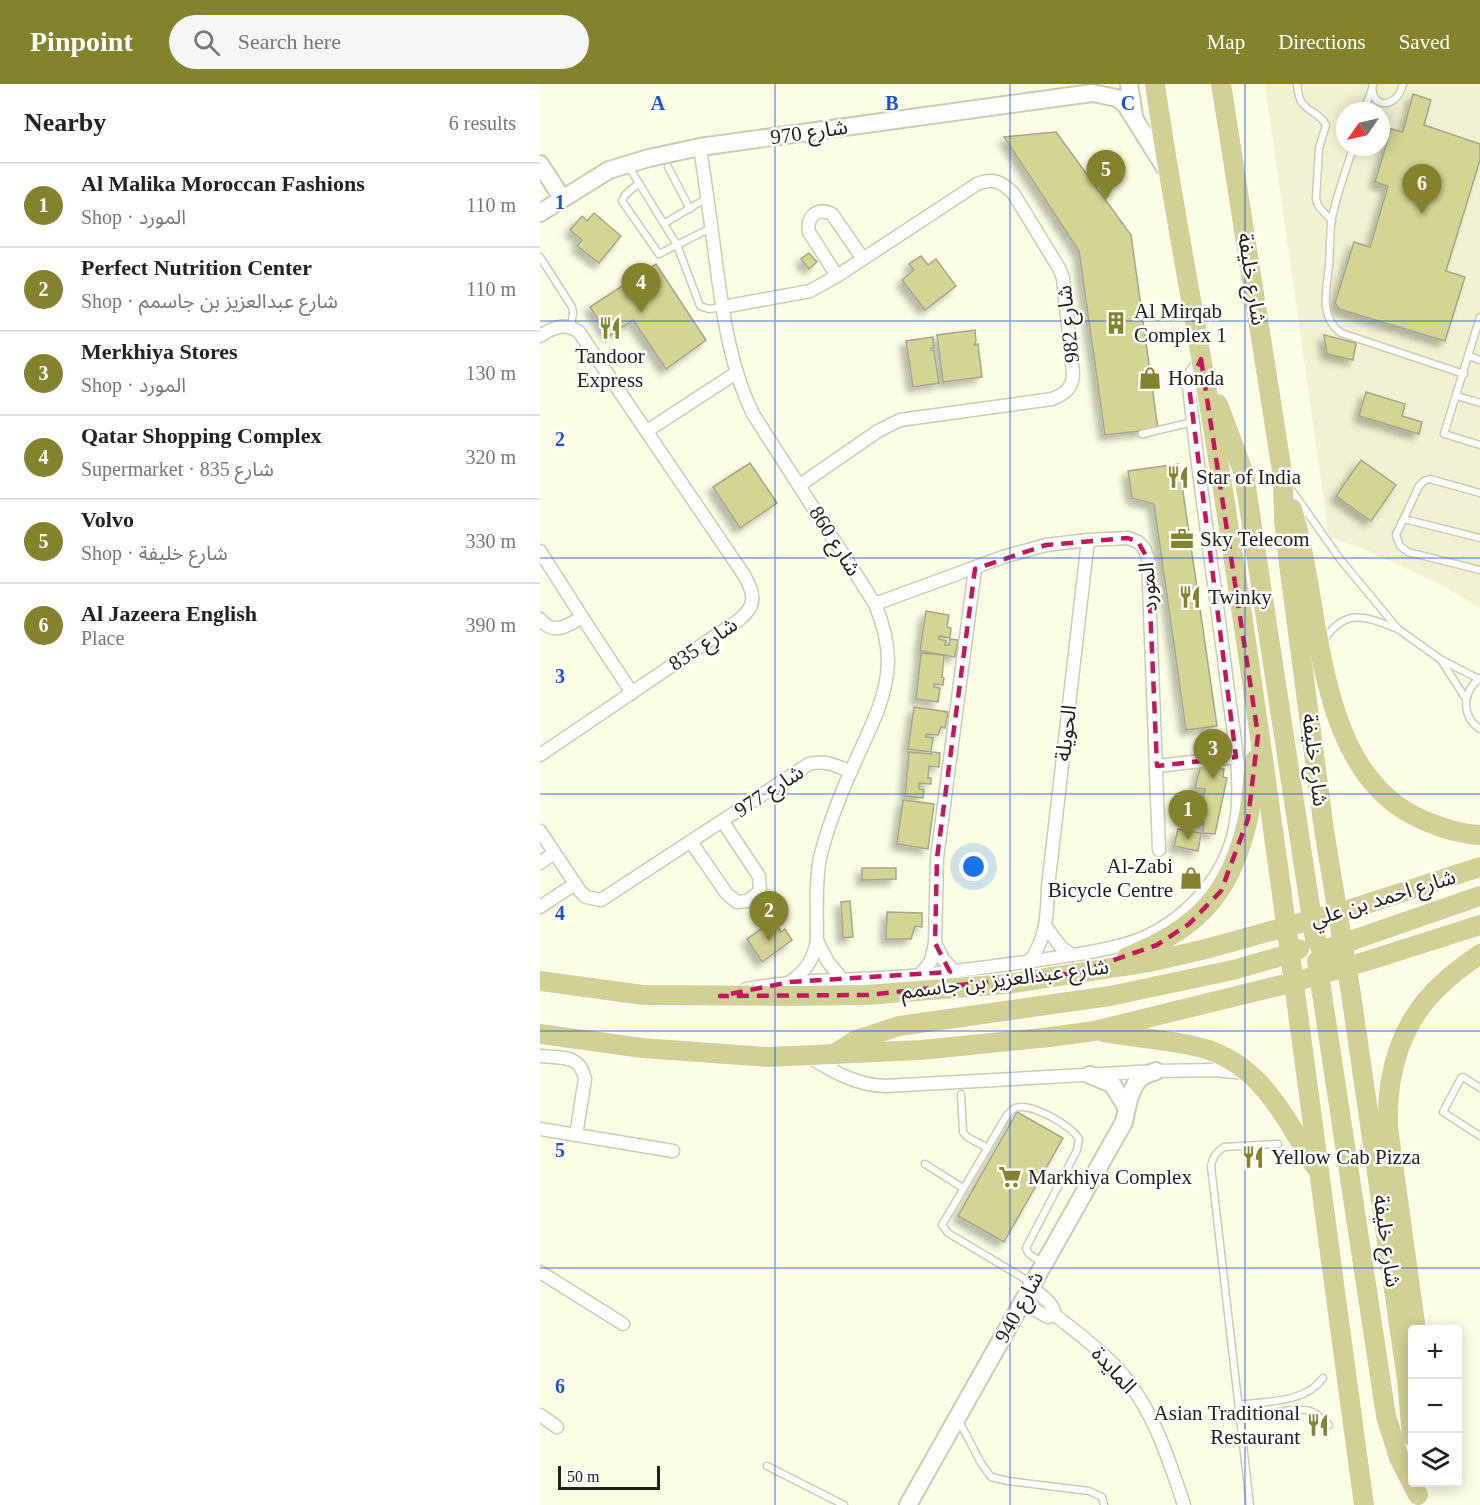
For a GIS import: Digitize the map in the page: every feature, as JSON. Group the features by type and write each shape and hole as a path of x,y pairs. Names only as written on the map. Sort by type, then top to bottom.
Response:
{"main road":[{"path":"1155,84 1167,171 1217,452 1294,982 1364,1505"},
{"name":"شارع خليفة","path":"1221,84 1283,478 1284,520 1289,564 1337,912 1404,1356 1413,1433"},
{"path":"1201,359 1245,474 1386,1416 1397,1451 1419,1491"},
{"path":"1283,478 1301,538 1320,645 1334,706 1347,745 1362,770 1381,792 1410,814 1442,828 1480,835"},
{"path":"1074,964 1117,961 1156,945 1189,924 1221,891 1235,863 1248,819 1258,735"},
{"name":"شارع احمد بن علي","path":"1286,927 1480,867"},
{"path":"833,1054 856,1040 899,1026 1110,996 1233,970 1290,954 1316,953 1480,896"},
{"path":"540,1034 696,1053 768,1057 921,1050 1094,1031 1294,982 1316,953 1327,927 1337,912"},
{"path":"1286,927 1316,953 1346,966 1480,925"},
{"name":"شارع عبدالعزيز بن جاسمم","path":"540,981 643,995 867,995 1007,984 1074,964 1149,962 1286,927"},
{"path":"1415,1325 1389,1136 1387,1108 1391,1074 1401,1042 1414,1016 1425,1001 1444,981 1480,954"},
{"path":"1094,1031 1194,1046 1217,1053 1251,1074 1270,1095 1318,1173"}],"street":[{"name":"شارع 970","path":"1092,93 1108,84"},
{"path":"1129,84 1134,116"},
{"name":"شارع 970","path":"540,213 609,170 700,147 1092,93 1117,98 1125,104 1167,171"},
{"name":"شارع 860","path":"700,147 723,307 736,374 753,414 875,604 886,640 888,662 885,685 875,717 832,819 820,859 817,941 809,965 801,975 790,982"},
{"path":"540,164 562,198"},
{"name":"شارع 982","path":"723,307 810,291 863,260 986,180 995,180 1013,193 1059,268 1063,278 1073,379 1067,392 1052,399 910,418 890,424 800,485"},
{"path":"837,276 809,232 807,224 810,217 817,212 826,211 832,214 863,260"},
{"path":"540,336 555,327 571,326"},
{"name":"شارع 835","path":"540,755 739,620 748,613 753,603 753,593 744,575 586,341 571,326"},
{"path":"1157,766 1236,758 1193,422 1190,380 1201,359"},
{"path":"647,431 736,374"},
{"name":"المورد","path":"875,604 1028,548 1088,540 1128,538 1138,542 1144,548 1148,559 1159,850"},
{"name":"الحويلة","path":"1030,961 1037,951 1046,927 1048,887 1088,540"},
{"path":"540,551 632,693"},
{"path":"920,975 931,961 935,944 937,858 975,569"},
{"path":"540,619 545,626 557,630 582,617"},
{"name":"شارع عبدالعزيز بن جاسمم","path":"720,996 747,988 790,982 920,975 1030,961 1074,964 1148,936 1171,922 1197,900 1212,881 1227,854 1235,828 1239,795 1236,758"},
{"name":"شارع 977","path":"540,831 586,897 601,900 809,764 831,762 851,772"},
{"name":"شارع 977","path":"690,842 727,894 737,902 748,901 760,891 759,876 723,822"},
{"path":"540,862 554,853"},
{"path":"540,907 575,884"},
{"path":"1046,927 1074,964"},
{"path":"817,941 828,962 843,980"},
{"path":"935,944 943,959 954,971"},
{"path":"540,1056 574,1060 579,1063 585,1079 576,1135"},
{"path":"808,1056 837,1074 868,1085 885,1086 1156,1071 1213,1070 1251,1074"},
{"name":"شارع 940","path":"908,1505 1124,1122 1136,1084 1143,1077 1156,1071"},
{"path":"1090,1075 1112,1084 1127,1108"},
{"path":"540,1129 673,1151"},
{"path":"540,1272 623,1324"},
{"name":"المايدة","path":"1032,1285 1054,1308 1055,1315 1102,1353 1131,1386 1153,1423 1184,1505"},
{"name":"المايدة","path":"1022,1303 1048,1317 1055,1315"},
{"path":"540,1415 557,1427"}],"lane":[{"path":"1297,84 1299,99 1303,105 1319,115 1326,125 1318,148 1316,199 1319,207 1332,221"},
{"path":"1372,86 1377,100 1391,103 1401,94 1403,84"},
{"path":"1367,102 1372,86"},
{"path":"1350,156 1332,221 1325,291 1329,321 1334,329 1341,333 1464,374"},
{"path":"627,164 677,245 700,306 709,309 723,307"},
{"path":"668,167 690,209"},
{"path":"639,183 622,198 624,206 657,252 661,254 711,228"},
{"path":"665,223 707,198"},
{"path":"540,256 572,307 571,326"},
{"path":"1480,317 1444,434 1480,445"},
{"path":"1469,356 1480,360"},
{"path":"1457,396 1480,403"},
{"path":"1142,434 1193,422"},
{"path":"1283,478 1340,559 1398,629"},
{"path":"1480,493 1427,480 1419,486 1396,535 1397,542 1403,550 1480,570"},
{"path":"1404,519 1480,538"},
{"path":"1320,645 1331,628 1350,616 1366,616 1398,629 1440,659 1480,679 1470,687 1466,699"},
{"path":"1440,659 1466,699 1469,717 1480,729"},
{"path":"1480,1088 1463,1077 1461,1078 1443,1112 1480,1136"},
{"path":"961,1094 963,1132 967,1137 988,1148"},
{"path":"1032,1285 942,1228 943,1222 1007,1115 1016,1108 1030,1108 1039,1112 1073,1130 1079,1139 1077,1150 1026,1248 1029,1254 1044,1264"},
{"path":"1250,1505 1211,1166 1218,1151 1224,1148 1278,1144"},
{"path":"925,1164 963,1188"},
{"path":"1239,1405 1295,1397 1318,1386 1323,1378"},
{"path":"1240,1419 1298,1410 1310,1411 1320,1416 1329,1425"},
{"path":"957,1417 991,1477 1089,1491 1102,1497 1104,1505"},
{"path":"767,1466 844,1505"}],"highlighted area":[{"path":"1201,359 1258,735 1248,819 1221,891 1189,924 1157,945 1076,973 867,995 720,996 790,982 950,972 935,943 937,858 975,569 1046,545 1128,538 1138,542 1148,559 1157,766 1236,757 1189,386"}],"shaded area":[{"path":"1265,84 1480,84 1480,609 1446,587 1364,549 1329,537"}],"building":[{"path":"1413,94 1431,100 1424,125 1480,144 1480,160 1446,271 1465,277 1445,341 1339,309 1335,303 1354,242 1370,247 1388,186 1375,182 1383,156 1390,156 1391,129 1403,132"},
{"name":"Al Mirqab Complex 1","path":"1056,132 1131,235 1158,429 1105,435 1079,251 1004,137"},
{"path":"594,213 621,236 599,263 577,246 582,240 570,230 582,216 587,221"},
{"path":"809,253 817,262 809,269 801,259"},
{"path":"921,256 928,265 936,259 956,286 925,310 902,280 914,270 909,264"},
{"path":"656,264 706,340 666,369 633,320 609,336 590,307"},
{"path":"975,330 974,345 978,344 982,377 943,382 937,335"},
{"path":"1324,335 1356,343 1353,360 1327,354"},
{"path":"933,337 934,348 931,350 934,351 939,383 913,387 906,341"},
{"path":"1366,392 1405,404 1402,416 1422,422 1419,434 1359,416"},
{"path":"1361,460 1396,485 1371,521 1336,496"},
{"path":"750,463 777,503 740,528 713,487"},
{"path":"1179,464 1217,726 1186,730 1154,504 1132,498 1128,471"},
{"path":"926,611 949,615 947,627 951,628 950,638 939,636 939,639 946,641 945,645 949,645 950,639 958,640 955,657 920,651"},
{"path":"921,653 944,655 943,685 934,684 934,687 940,688 938,702 916,699"},
{"path":"914,707 948,712 945,728 941,727 938,735 926,734 926,737 933,738 931,752 908,749"},
{"path":"909,752 940,753 939,767 929,766 928,778 931,778 931,784 919,783 919,789 924,790 923,798 905,796"},
{"path":"1201,764 1224,769 1223,777 1227,778 1215,834 1203,833 1204,822 1189,820 1190,800 1203,801 1205,789 1195,788"},
{"path":"903,800 934,804 928,849 897,844"},
{"path":"1178,829 1201,833 1198,851 1174,846"},
{"path":"862,868 896,868 896,879 862,880"},
{"path":"850,901 853,937 843,938 841,902"},
{"path":"887,912 922,913 922,927 915,926 911,939 886,939"},
{"path":"767,925 770,929 777,925 781,932 785,929 792,940 762,962 747,939"},
{"name":"Markhiya Complex","path":"1017,1112 1063,1138 1004,1242 958,1216"}],"place":[{"name":"Volvo","path":"1106,200"},
{"name":"Al Jazeera English","path":"1422,214"},
{"name":"Qatar Shopping Complex","path":"641,313"},
{"name":"Al Mirqab Complex 1","path":"1116,323"},
{"name":"Tandoor Express","path":"610,328"},
{"name":"Honda","path":"1150,378"},
{"name":"Star of India","path":"1178,477"},
{"name":"Sky Telecom","path":"1182,539"},
{"name":"Twinky","path":"1190,597"},
{"name":"Merkhiya Stores","path":"1213,779"},
{"name":"Al Malika Moroccan Fashions","path":"1188,840"},
{"name":"Al-Zabi Bicycle Centre","path":"1191,878"},
{"name":"Perfect Nutrition Center","path":"769,941"},
{"name":"Yellow Cab Pizza","path":"1253,1157"},
{"name":"Markhiya Complex","path":"1010,1177"},
{"name":"Asian Traditional Restaurant","path":"1318,1425"}]}
